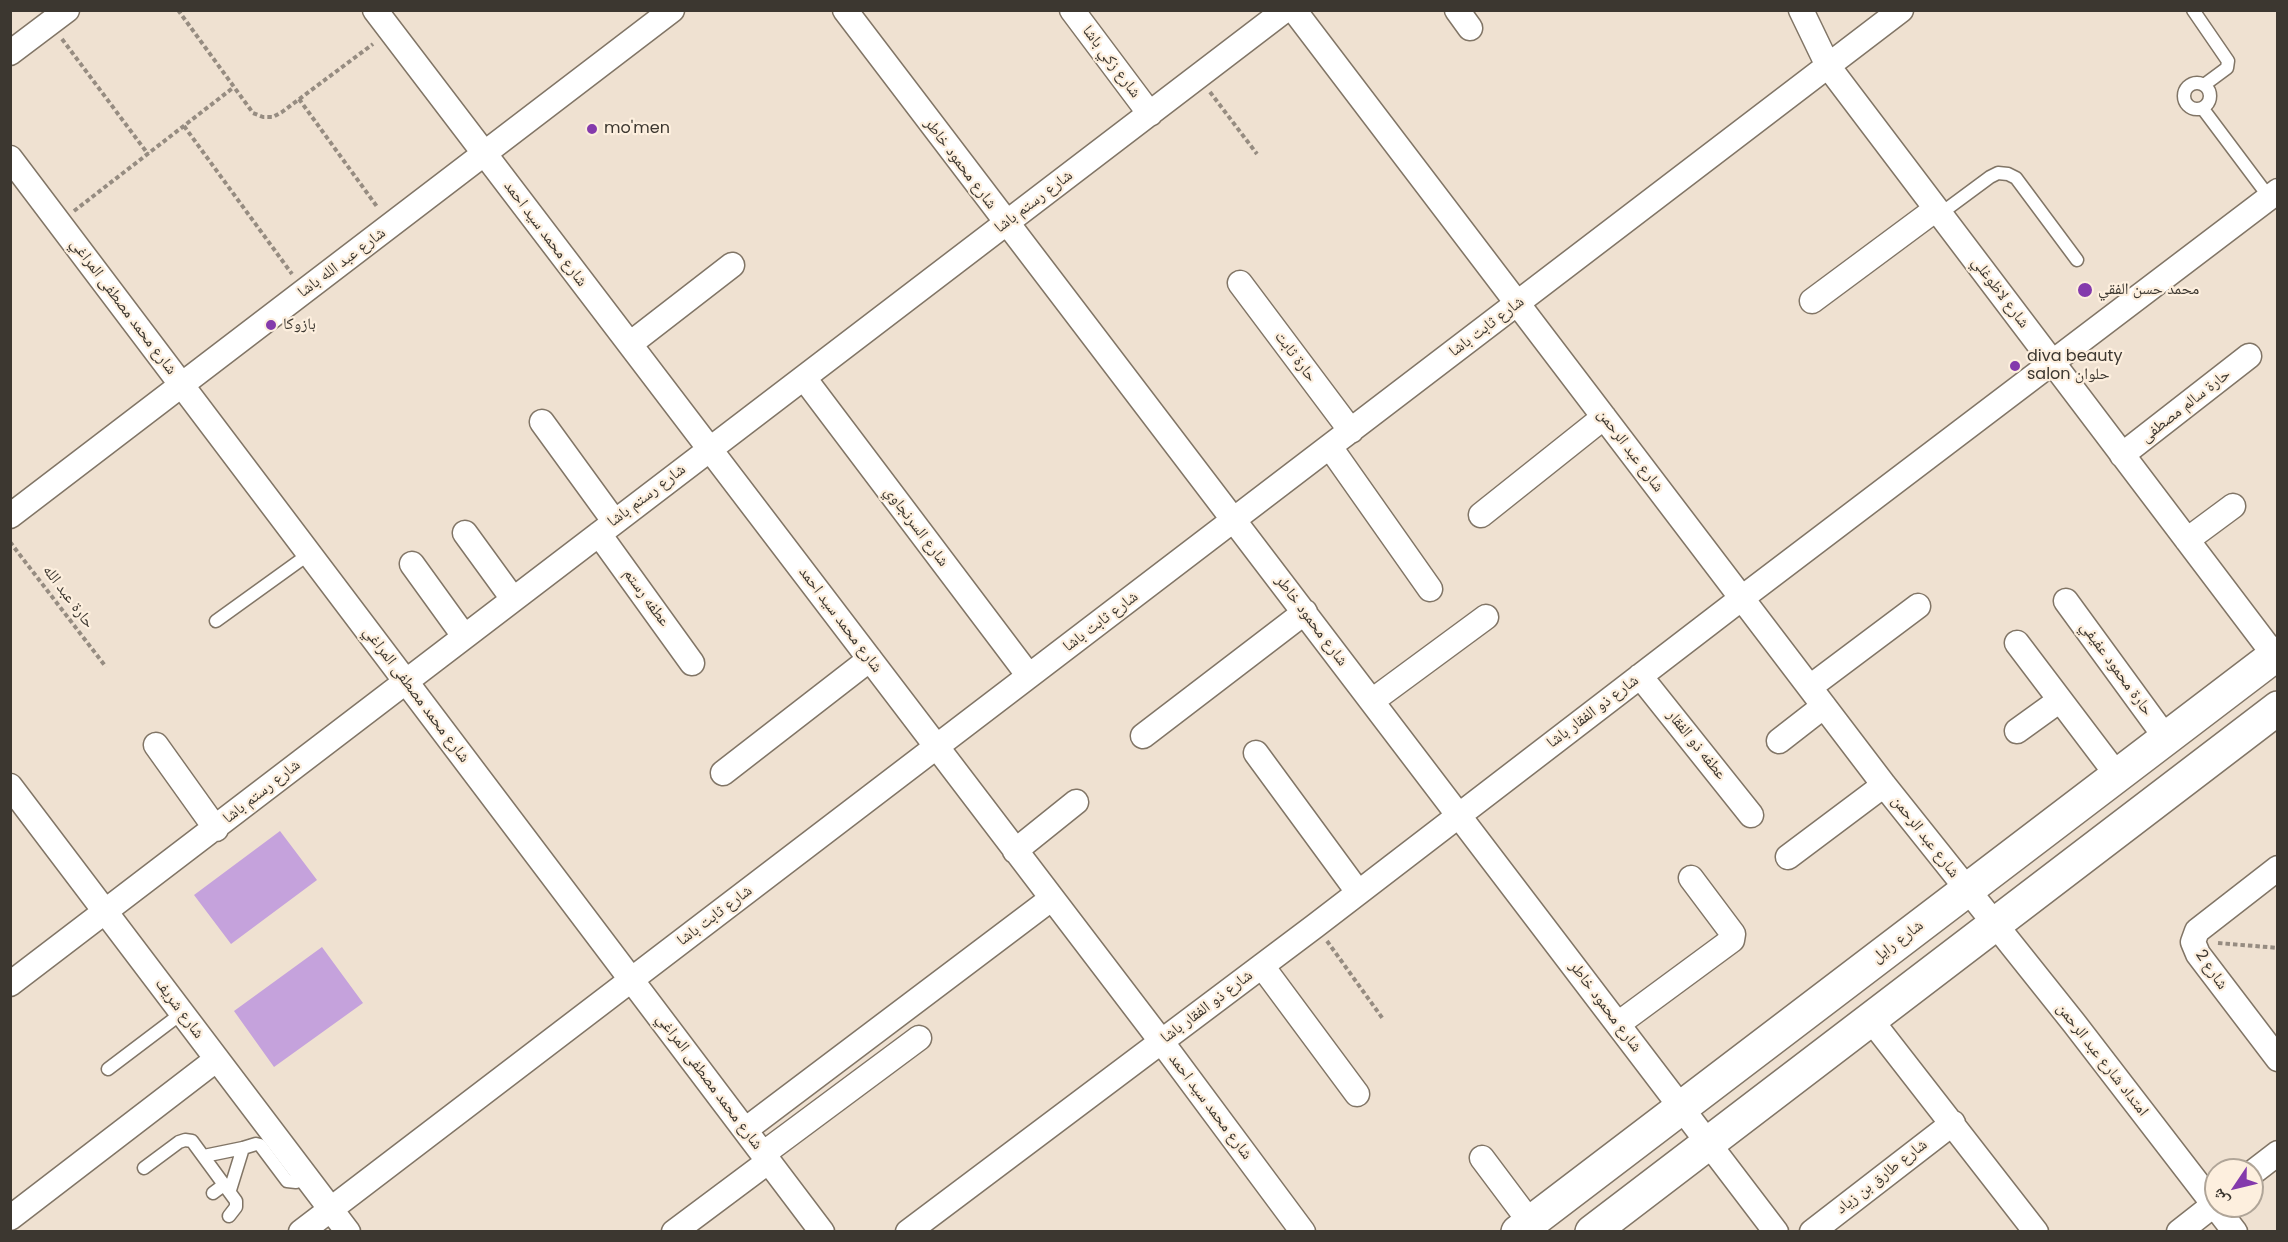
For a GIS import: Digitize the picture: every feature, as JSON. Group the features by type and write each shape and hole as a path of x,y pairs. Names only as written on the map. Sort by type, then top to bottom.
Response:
{"street":[{"name":"شارع محمد سيد احمد","path":"375,10 1161,1041 1303,1232"},
{"name":"شارع عبد الله باشا","path":"10,516 672,10"},
{"name":"شارع محمود خاطر","path":"845,10 1776,1232"},
{"name":"شارع زكي باشا","path":"1072,10 1150,114"},
{"name":"شارع رستم باشا","path":"10,984 1286,10"},
{"name":"شارع عبد الرحمن","path":"1294,10 1884,785 1979,881"},
{"name":"شارع لاظوغلي","path":"1801,10 1828,66 2276,656"},
{"name":"شارع ثابت باشا","path":"301,1232 1900,10"},
{"path":"10,53 59,17"},
{"name":"شارع محمد مصطفى المراغي","path":"10,158 822,1232"},
{"name":"شارع ذو الفقار باشا","path":"908,1232 1315,926 2273,194"},
{"path":"1812,301 1938,211"},
{"path":"630,344 732,265"},
{"name":"حارة ثابت","path":"1240,283 1351,431"},
{"name":"حارة سالم مصطفى","path":"2122,454 2249,356"},
{"name":"شارع السرنجاوي","path":"804,378 1029,676"},
{"path":"1481,515 1604,417"},
{"name":"عطفه رستم","path":"542,422 692,663"},
{"path":"1330,447 1430,589"},
{"path":"2187,540 2233,506"},
{"path":"465,533 513,599"},
{"path":"412,564 464,636"},
{"name":"حارة محمود عفيفي","path":"2066,601 2166,738"},
{"path":"1779,741 1817,697 1918,606"},
{"path":"1143,736 1305,612"},
{"path":"1372,701 1486,617"},
{"path":"2017,643 2117,775"},
{"name":"شارع رايل","path":"1524,1227 2276,656"},
{"path":"723,773 870,659"},
{"name":"عطفه ذو الفقار","path":"1640,676 1751,815"},
{"path":"2017,731 2060,700"},
{"path":"1592,1232 2277,708"},
{"path":"156,745 216,829"},
{"path":"1256,753 1358,892"},
{"path":"1788,857 1884,785"},
{"name":"شارع شريف","path":"10,786 348,1232"},
{"path":"1015,851 1076,802"},
{"name":"شارع 2","path":"2277,868 2197,931 2193,942 2198,954 2277,1059"},
{"path":"1618,1024 1732,940 1733,934 1691,878"},
{"path":"1979,881 2006,916"},
{"path":"745,1130 1051,899"},
{"name":"امتداد شارع عبد الرحمن","path":"2006,916 2204,1188"},
{"path":"1262,966 1357,1094"},
{"path":"1871,1020 2036,1232"},
{"path":"674,1232 919,1038"},
{"path":"10,1218 217,1059"},
{"name":"شارع طارق بن زياد","path":"1812,1232 1953,1123"},
{"path":"2264,1163 2277,1153"},
{"path":"1482,1158 1524,1227"},
{"path":"2180,1232 2204,1212"},
{"name":"امتداد شارع عبد الرحمن","path":"2225,1218 2235,1232"}],"lane":[{"path":"2193,10 2228,61 2227,68 2222,73 2204,85 2192,84 2187,87 2184,99 2191,109 2204,109 2208,105 2211,94 2204,85"},
{"path":"2204,109 2273,194"},
{"path":"1938,211 1990,177 1998,173 2008,174 2016,178 2077,260"},
{"path":"216,621 309,554"},
{"path":"108,1069 182,1013"},
{"path":"144,1168 179,1142 192,1141 236,1201 236,1207 229,1216"},
{"path":"204,1156 252,1144 260,1145 287,1181 296,1182 304,1175"},
{"path":"213,1193 227,1187 243,1148"}],"path":[{"path":"178,10 253,113 262,117 273,117 391,31"},
{"path":"59,17 148,154"},
{"path":"1198,77 1257,154"},
{"path":"59,223 234,87"},
{"path":"299,99 391,225"},
{"path":"184,126 305,291"},
{"name":"حارة عبد الله","path":"10,542 106,668"},
{"path":"1315,926 1383,1018"},
{"path":"2193,942 2277,948"}],"shaded area":[{"path":"280,831 317,880 231,944 194,895"},
{"path":"322,947 363,1003 274,1067 234,1011"}],"place":[{"name":"mo'men","path":"592,129"},
{"name":"محمد حسن الفقي","path":"2085,290"},
{"name":"بازوكا","path":"271,325"},
{"name":"diva beauty salon حلوان","path":"2015,366"}]}
